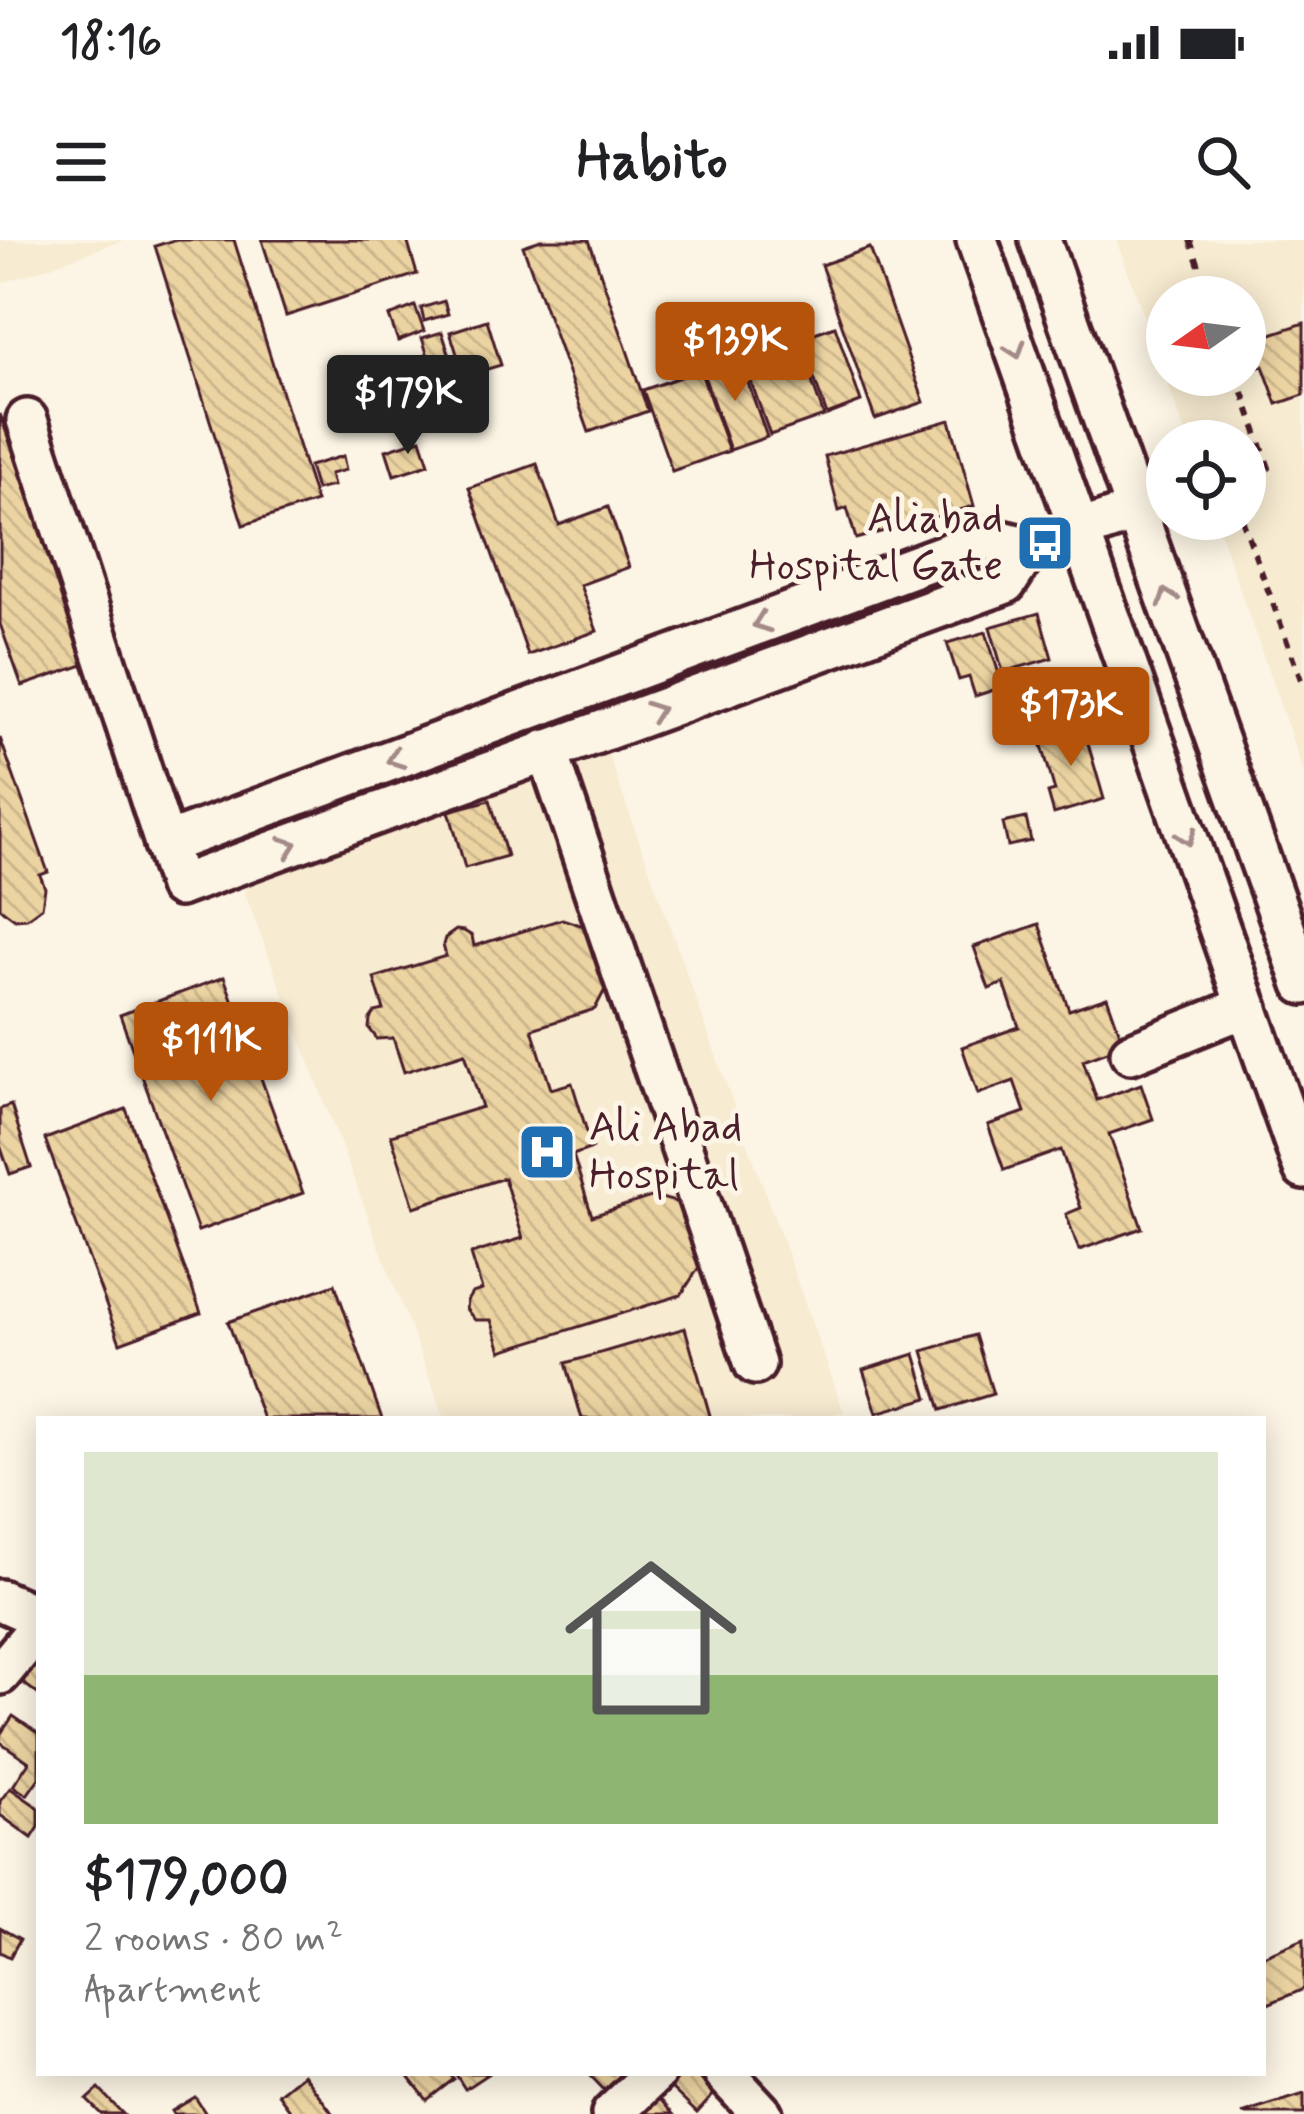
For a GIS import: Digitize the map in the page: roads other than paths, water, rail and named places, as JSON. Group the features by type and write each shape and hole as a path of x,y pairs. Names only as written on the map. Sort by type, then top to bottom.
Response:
{"street":[{"path":"1304,984 1041,240 981,251 1304,1169"},
{"path":"27,420 179,886 1006,583 1029,548"},
{"path":"165,844 990,538 1029,548 1136,511"},
{"path":"547,751 754,1364"},
{"path":"1131,1053 1248,1010"},
{"path":"0,1600 36,1616"},
{"path":"0,1674 36,1631"},
{"path":"612,2114 652,2076"},
{"path":"727,2076 762,2114"}],"place":[{"name":"Aliabad Hospital Gate","path":"1045,543"},
{"name":"Ali Abad Hospital","path":"547,1152"}]}
